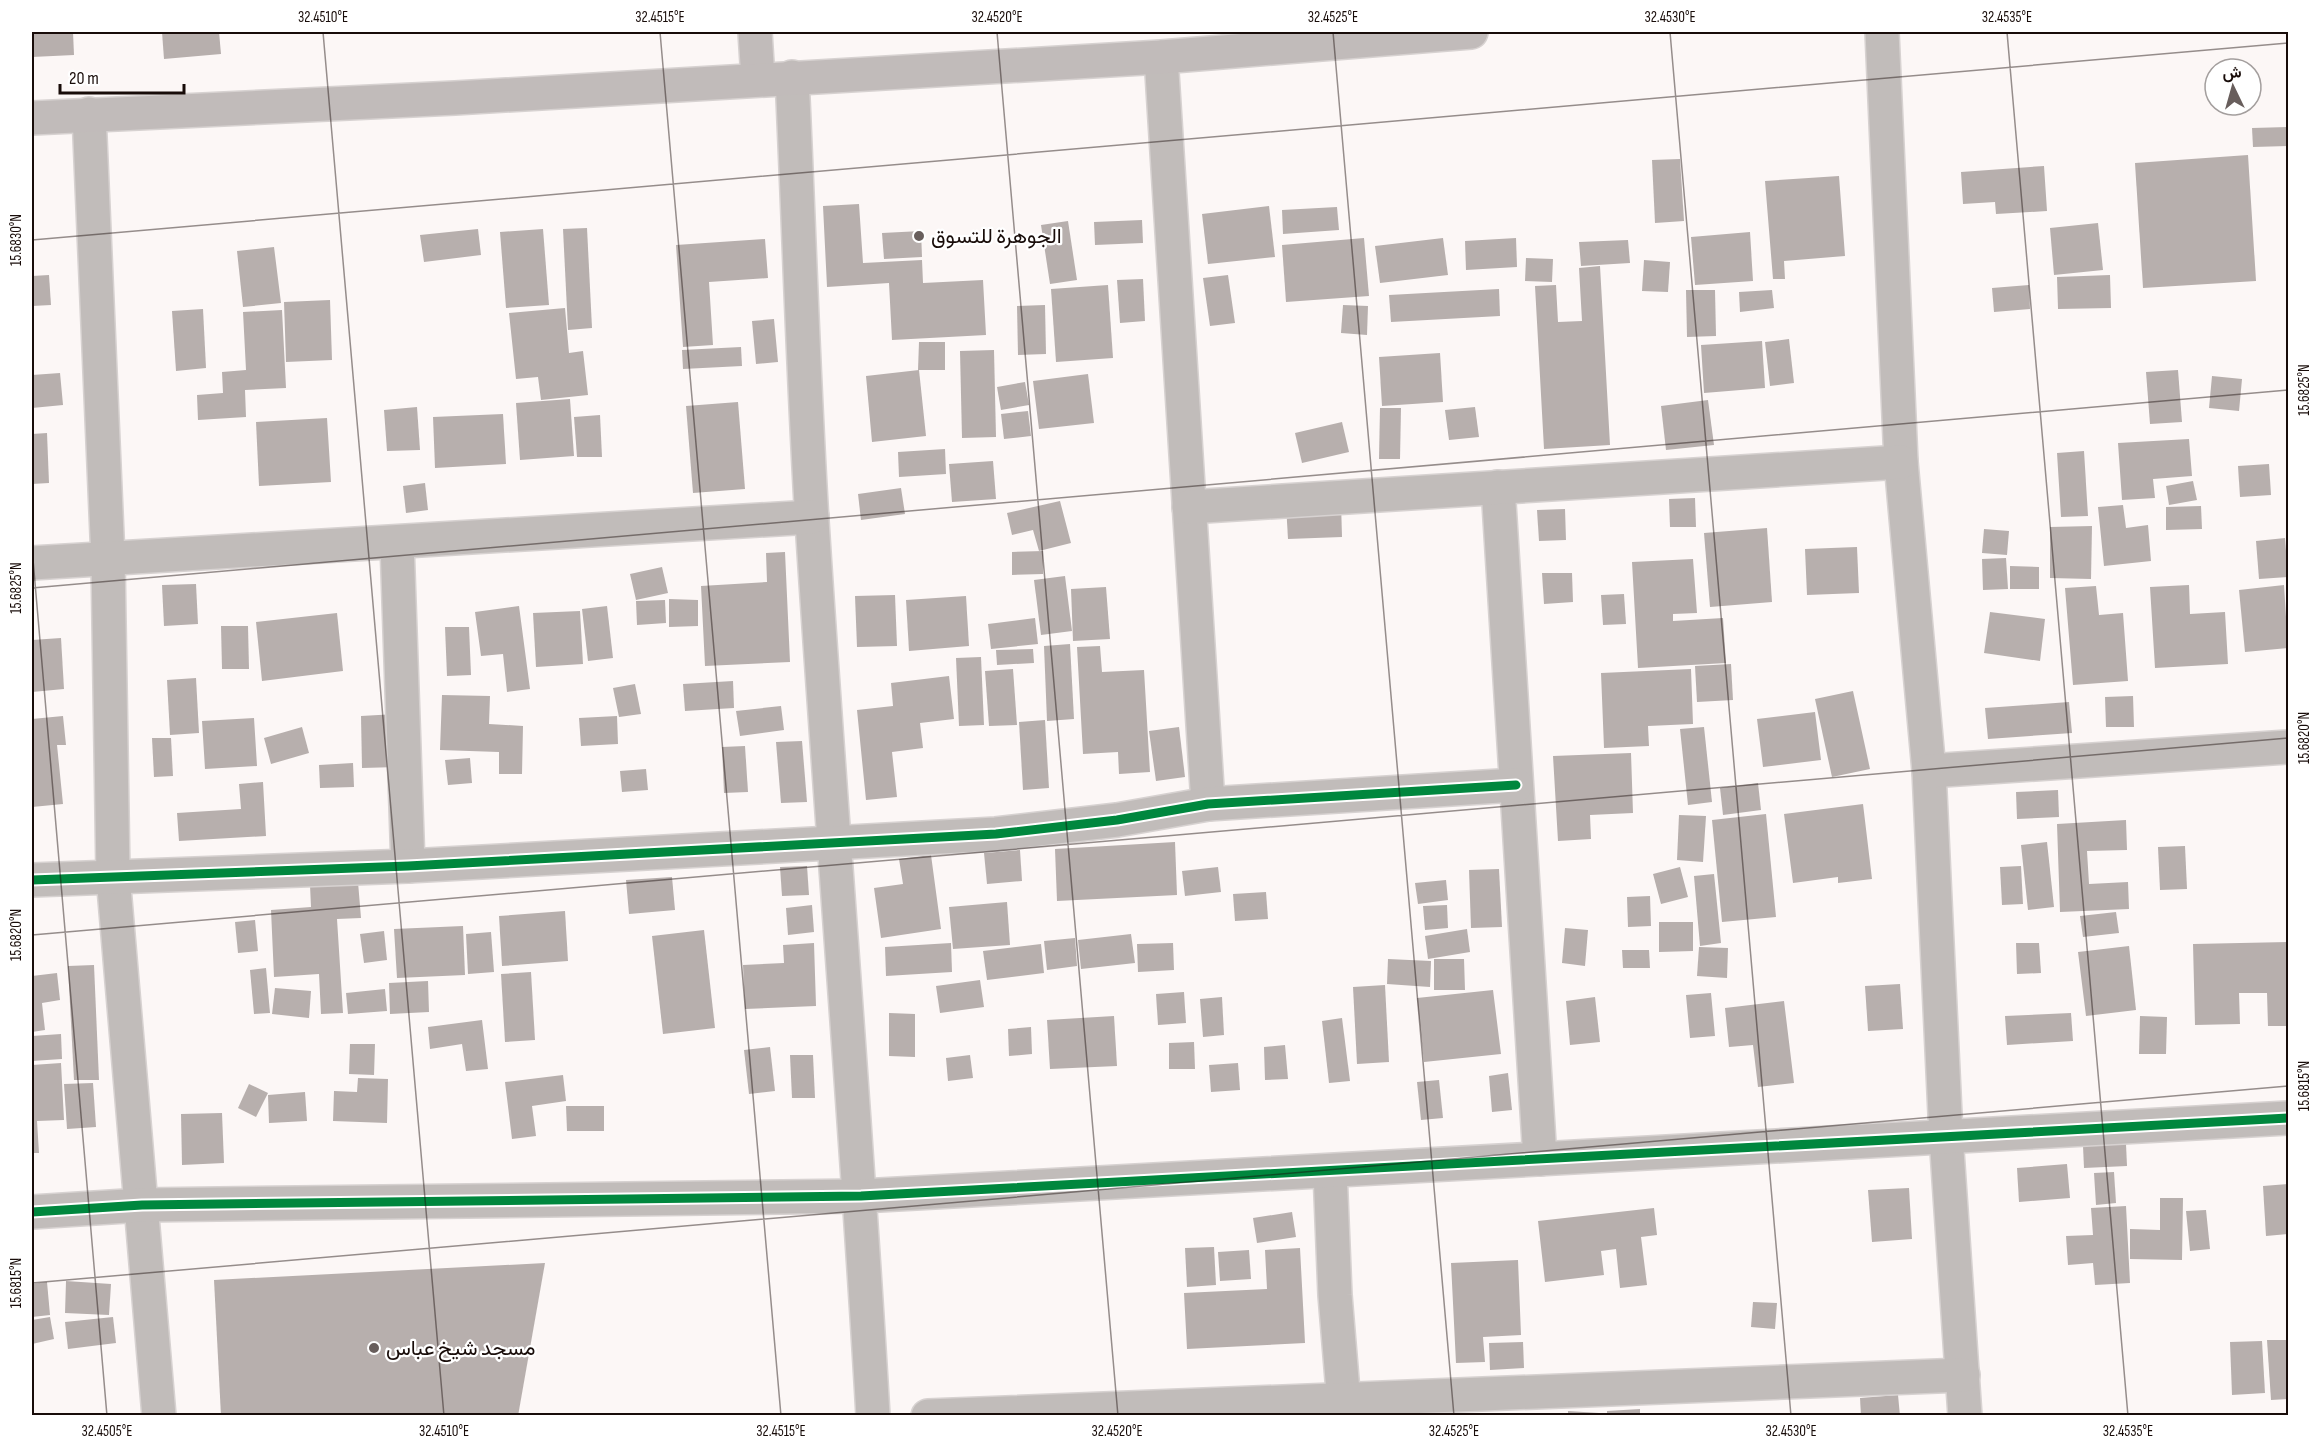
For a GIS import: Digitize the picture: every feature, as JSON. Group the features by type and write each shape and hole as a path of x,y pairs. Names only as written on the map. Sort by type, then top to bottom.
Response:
{"street":[{"path":"755,32 758,79"},
{"path":"32,118 455,98 1161,57 1472,32"},
{"path":"1882,32 1901,462 1929,771 1946,1136 1965,1416"},
{"path":"1161,57 1208,804"},
{"path":"792,77 812,517 833,842 861,1196 873,1416"},
{"path":"88,114 108,559 113,876 159,1416"},
{"path":"1189,507 1901,462"},
{"path":"1498,487 1540,1159"},
{"path":"32,564 812,517"},
{"path":"397,543 408,866"},
{"path":"1929,771 2289,747"},
{"path":"32,880 408,866 996,834 1117,820 1208,804 1516,785"},
{"path":"32,1212 142,1205 861,1196 2289,1118"},
{"path":"1330,1171 1335,1295 1344,1407"},
{"path":"928,1416 1344,1407 1963,1375"}],"building":[{"path":"32,32 73,32 74,55 32,57"},
{"path":"162,32 219,32 221,54 164,59"},
{"path":"2288,127 2288,146 2253,147 2252,128"},
{"path":"2248,155 2256,281 2143,288 2135,163"},
{"path":"1680,159 1684,221 1655,223 1652,160"},
{"path":"2044,166 2047,211 1996,214 1995,202 1963,204 1961,172"},
{"path":"1839,176 1845,256 1784,261 1785,279 1773,279 1765,181"},
{"path":"859,204 863,263 922,260 923,283 983,280 986,335 892,340 889,283 827,287 823,206"},
{"path":"1269,206 1275,257 1208,264 1202,214"},
{"path":"1337,207 1339,230 1283,234 1282,210"},
{"path":"1142,220 1143,243 1095,245 1094,222"},
{"path":"1068,221 1077,280 1050,284 1041,225"},
{"path":"2098,223 2103,270 2054,275 2050,228"},
{"path":"587,228 592,328 568,330 563,229"},
{"path":"478,229 481,255 424,262 420,235"},
{"path":"543,229 549,305 506,308 500,232"},
{"path":"921,231 922,257 884,259 882,233"},
{"path":"1750,232 1753,281 1695,285 1691,237"},
{"path":"1364,238 1369,296 1286,302 1282,245"},
{"path":"1443,238 1448,275 1380,283 1375,246"},
{"path":"1516,238 1517,267 1466,270 1465,241"},
{"path":"765,239 768,278 709,282 713,345 683,347 676,245"},
{"path":"1628,240 1630,263 1581,266 1579,242"},
{"path":"274,247 281,303 243,307 237,251"},
{"path":"1526,258 1553,259 1552,282 1525,281"},
{"path":"1644,260 1670,262 1668,292 1642,291"},
{"path":"1600,266 1610,445 1544,449 1535,286 1556,285 1558,322 1582,321 1579,268"},
{"path":"49,275 51,305 32,306 32,276"},
{"path":"1228,275 1235,323 1210,326 1203,278"},
{"path":"2110,275 2111,308 2058,309 2057,277"},
{"path":"1143,279 1145,321 1120,323 1117,280"},
{"path":"1108,285 1113,358 1056,362 1051,289"},
{"path":"2029,285 2030,309 1994,312 1992,288"},
{"path":"1499,289 1500,316 1391,322 1389,295"},
{"path":"1686,290 1715,290 1716,336 1687,337"},
{"path":"1772,290 1774,308 1740,312 1739,292"},
{"path":"330,300 332,360 286,362 284,302"},
{"path":"1045,305 1046,354 1018,355 1017,306"},
{"path":"1343,305 1368,306 1367,335 1341,333"},
{"path":"565,308 569,353 583,351 588,395 541,400 538,377 516,379 509,313"},
{"path":"203,309 206,368 176,371 172,311"},
{"path":"282,310 286,388 245,390 246,417 198,420 197,395 223,393 222,372 246,370 243,312"},
{"path":"774,319 778,362 756,364 752,321"},
{"path":"1789,339 1794,383 1770,386 1765,342"},
{"path":"1762,341 1765,388 1704,393 1701,345"},
{"path":"919,342 945,342 945,370 918,370"},
{"path":"741,347 742,366 683,369 682,350"},
{"path":"994,350 996,437 962,438 960,351"},
{"path":"1440,353 1443,402 1382,406 1379,357"},
{"path":"919,370 926,436 872,442 866,376"},
{"path":"2178,370 2182,422 2150,424 2146,372"},
{"path":"60,373 63,405 32,408 32,375"},
{"path":"1088,374 1094,423 1039,429 1033,381"},
{"path":"2212,376 2242,379 2239,411 2209,408"},
{"path":"1025,382 1029,405 1001,410 997,387"},
{"path":"570,399 574,456 520,460 516,403"},
{"path":"1708,400 1714,445 1666,450 1661,406"},
{"path":"738,402 745,489 693,493 686,406"},
{"path":"417,407 420,450 387,451 384,410"},
{"path":"1475,407 1479,437 1449,440 1445,410"},
{"path":"1380,408 1401,408 1400,459 1379,459"},
{"path":"1028,411 1031,436 1004,439 1001,414"},
{"path":"503,414 506,464 435,468 433,417"},
{"path":"600,415 602,457 577,457 574,417"},
{"path":"327,418 331,482 259,486 256,422"},
{"path":"1342,422 1349,452 1302,463 1295,433"},
{"path":"47,433 49,483 32,484 32,434"},
{"path":"2189,439 2192,476 2153,479 2155,498 2122,500 2118,443"},
{"path":"945,449 946,474 899,477 898,452"},
{"path":"2084,451 2088,516 2061,517 2057,453"},
{"path":"993,461 996,499 952,502 949,464"},
{"path":"2269,464 2271,495 2240,497 2238,466"},
{"path":"2193,481 2197,500 2169,505 2166,486"},
{"path":"425,483 428,510 406,513 403,486"},
{"path":"901,488 905,514 861,520 858,494"},
{"path":"1695,498 1696,527 1670,527 1669,499"},
{"path":"1060,501 1071,543 1039,551 1033,530 1012,535 1007,513"},
{"path":"1341,502 1342,537 1288,539 1286,504"},
{"path":"2123,505 2126,528 2148,525 2151,561 2104,566 2098,507"},
{"path":"2201,506 2202,529 2166,530 2166,507"},
{"path":"1565,509 1566,540 1539,541 1537,510"},
{"path":"2092,526 2091,579 2050,578 2050,527"},
{"path":"1767,528 1772,602 1710,607 1704,533"},
{"path":"1984,529 2009,531 2007,555 1982,553"},
{"path":"2285,538 2288,577 2259,579 2256,541"},
{"path":"1857,547 1859,593 1807,595 1805,549"},
{"path":"1043,551 1043,574 1012,575 1012,552"},
{"path":"785,552 790,662 705,666 701,586 767,582 766,553"},
{"path":"2006,558 2008,589 1983,590 1982,559"},
{"path":"1693,559 1697,613 1673,614 1673,621 1723,618 1726,663 1638,668 1632,562"},
{"path":"2010,566 2039,567 2039,589 2010,589"},
{"path":"662,567 668,593 636,600 630,574"},
{"path":"1542,573 1572,573 1573,602 1544,604"},
{"path":"1065,576 1072,631 1041,635 1034,580"},
{"path":"196,584 198,624 164,626 162,585"},
{"path":"2189,585 2190,614 2225,612 2228,664 2155,668 2150,587"},
{"path":"2284,585 2288,648 2245,652 2239,590"},
{"path":"2096,586 2099,615 2123,613 2128,681 2073,685 2065,588"},
{"path":"1106,587 1110,639 1073,641 1071,589"},
{"path":"1624,594 1626,624 1603,625 1601,595"},
{"path":"895,595 897,646 857,647 855,596"},
{"path":"966,596 969,646 909,651 906,600"},
{"path":"669,599 698,600 698,626 669,627"},
{"path":"665,600 666,623 637,625 636,601"},
{"path":"519,606 530,689 507,692 503,654 481,656 475,612"},
{"path":"607,606 613,658 588,661 582,609"},
{"path":"580,611 583,664 536,667 533,613"},
{"path":"1990,612 2045,619 2040,661 1984,653"},
{"path":"337,613 343,671 262,681 256,622"},
{"path":"1035,618 1038,644 991,649 988,624"},
{"path":"221,626 248,626 249,669 222,669"},
{"path":"445,627 469,627 471,675 447,676"},
{"path":"61,638 64,689 32,692 32,640"},
{"path":"1070,644 1074,719 1047,721 1044,646"},
{"path":"1100,646 1102,672 1144,670 1150,772 1119,774 1118,752 1083,754 1077,647"},
{"path":"1033,649 1034,663 997,665 996,650"},
{"path":"981,657 984,725 959,726 956,658"},
{"path":"1731,664 1733,700 1697,702 1695,666"},
{"path":"1013,669 1017,725 989,726 985,671"},
{"path":"1691,669 1693,724 1648,726 1649,746 1604,748 1601,673"},
{"path":"949,676 954,719 920,723 923,748 892,752 897,797 866,800 857,710 893,706 891,683"},
{"path":"196,678 199,733 170,735 167,680"},
{"path":"733,681 734,708 685,711 683,684"},
{"path":"635,684 641,714 619,717 613,688"},
{"path":"1853,691 1870,769 1832,777 1815,699"},
{"path":"442,695 490,696 489,724 523,726 522,774 499,774 499,752 440,750"},
{"path":"2133,696 2134,727 2106,727 2105,697"},
{"path":"2069,702 2072,733 1988,739 1985,708"},
{"path":"781,706 784,730 740,736 736,711"},
{"path":"1815,712 1821,760 1763,767 1757,719"},
{"path":"396,714 398,767 362,768 361,716"},
{"path":"63,716 66,745 57,745 63,804 32,807 32,719"},
{"path":"617,716 618,744 581,746 579,718"},
{"path":"254,718 257,766 205,769 202,721"},
{"path":"1045,720 1049,788 1023,790 1019,722"},
{"path":"302,727 309,753 271,764 264,738"},
{"path":"1179,727 1185,777 1156,781 1149,731"},
{"path":"1704,727 1712,802 1688,805 1680,729"},
{"path":"152,738 171,738 173,776 154,777"},
{"path":"802,741 807,802 781,803 776,742"},
{"path":"745,746 748,792 724,793 722,747"},
{"path":"1631,753 1633,813 1590,815 1591,839 1558,841 1553,756"},
{"path":"470,758 472,783 448,785 445,760"},
{"path":"353,763 354,787 320,788 319,765"},
{"path":"646,769 648,790 622,792 620,771"},
{"path":"263,782 266,836 179,841 177,813 241,809 239,784"},
{"path":"1758,783 1761,810 1723,815 1720,788"},
{"path":"2058,790 2059,817 2017,819 2016,792"},
{"path":"1863,804 1872,879 1838,883 1838,877 1793,883 1784,814"},
{"path":"1766,814 1776,917 1722,922 1712,820"},
{"path":"1679,815 1706,816 1703,862 1677,860"},
{"path":"2126,820 2127,850 2087,851 2089,884 2128,882 2129,909 2060,912 2057,824"},
{"path":"1175,842 1177,895 1057,901 1055,849"},
{"path":"2047,842 2054,907 2028,910 2021,845"},
{"path":"2185,846 2187,889 2160,890 2158,847"},
{"path":"1020,850 1022,881 987,884 984,853"},
{"path":"931,855 941,929 881,938 874,888 903,884 899,859"},
{"path":"807,866 809,895 782,896 780,867"},
{"path":"2021,866 2023,904 2002,905 2000,867"},
{"path":"1218,867 1221,892 1185,896 1182,871"},
{"path":"1680,867 1688,897 1661,904 1653,874"},
{"path":"1499,869 1502,927 1471,928 1469,870"},
{"path":"1714,874 1721,943 1700,946 1694,876"},
{"path":"672,877 675,910 629,914 626,880"},
{"path":"1446,880 1448,900 1418,904 1415,883"},
{"path":"358,882 361,918 337,919 343,1013 321,1014 319,974 274,977 271,910 311,907 310,885"},
{"path":"1266,892 1268,919 1235,921 1233,894"},
{"path":"1650,896 1651,926 1628,927 1627,897"},
{"path":"1007,902 1010,945 953,949 949,907"},
{"path":"812,905 814,932 788,935 786,908"},
{"path":"1447,905 1448,928 1425,930 1423,906"},
{"path":"565,911 568,961 502,966 499,916"},
{"path":"2116,912 2119,933 2083,937 2080,916"},
{"path":"255,920 258,951 238,953 235,922"},
{"path":"1659,922 1693,922 1693,951 1659,952"},
{"path":"463,926 465,975 397,978 394,929"},
{"path":"1565,928 1588,930 1585,966 1562,963"},
{"path":"1467,929 1470,952 1428,959 1425,936"},
{"path":"704,930 715,1028 663,1034 652,936"},
{"path":"384,931 387,960 364,963 360,934"},
{"path":"491,932 494,972 468,974 466,934"},
{"path":"1131,934 1135,963 1081,969 1078,940"},
{"path":"1075,938 1077,966 1047,970 1044,941"},
{"path":"2288,942 2288,1026 2268,1026 2267,993 2239,993 2240,1024 2195,1025 2193,944"},
{"path":"814,943 816,1006 745,1009 743,965 784,963 783,945"},
{"path":"951,943 952,972 886,976 885,947"},
{"path":"1173,943 1174,970 1138,972 1137,944"},
{"path":"2016,943 2039,943 2041,973 2017,974"},
{"path":"1041,944 1044,973 987,980 983,951"},
{"path":"2129,946 2136,1010 2086,1016 2078,952"},
{"path":"1699,947 1728,948 1727,978 1697,976"},
{"path":"1622,950 1649,950 1650,968 1623,968"},
{"path":"1388,959 1431,961 1430,987 1387,984"},
{"path":"1434,959 1464,959 1465,990 1434,990"},
{"path":"94,965 99,1080 74,1080 68,966"},
{"path":"266,968 270,1013 254,1014 250,970"},
{"path":"531,972 535,1040 505,1042 501,974"},
{"path":"57,973 60,1000 42,1003 45,1030 32,1032 32,976"},
{"path":"980,980 984,1007 940,1013 936,986"},
{"path":"428,981 429,1012 390,1014 389,983"},
{"path":"1900,984 1903,1029 1868,1031 1865,986"},
{"path":"1385,985 1389,1062 1357,1064 1353,987"},
{"path":"275,988 311,991 309,1018 272,1014"},
{"path":"385,989 387,1011 348,1014 346,993"},
{"path":"1493,990 1501,1054 1424,1062 1417,998"},
{"path":"1184,992 1186,1023 1158,1025 1156,994"},
{"path":"1711,993 1715,1036 1690,1038 1686,995"},
{"path":"1222,997 1224,1035 1203,1037 1200,999"},
{"path":"1595,997 1600,1042 1570,1045 1566,1001"},
{"path":"1784,1001 1794,1083 1758,1087 1753,1045 1729,1047 1725,1008"},
{"path":"889,1013 915,1014 915,1057 889,1056"},
{"path":"2071,1013 2073,1041 2007,1045 2005,1016"},
{"path":"1114,1016 1117,1066 1050,1069 1047,1020"},
{"path":"2140,1016 2167,1017 2166,1054 2139,1054"},
{"path":"1342,1018 1350,1081 1329,1083 1322,1021"},
{"path":"482,1020 488,1069 466,1071 462,1044 430,1049 428,1027"},
{"path":"1031,1027 1032,1054 1009,1056 1008,1029"},
{"path":"61,1034 62,1059 32,1061 32,1036"},
{"path":"1194,1042 1195,1069 1169,1069 1169,1043"},
{"path":"350,1044 375,1044 374,1075 349,1074"},
{"path":"1285,1045 1288,1079 1265,1080 1264,1047"},
{"path":"770,1047 775,1091 749,1094 744,1050"},
{"path":"790,1055 813,1055 815,1098 792,1098"},
{"path":"970,1055 973,1078 948,1081 946,1058"},
{"path":"61,1063 64,1120 37,1121 39,1153 32,1153 32,1065"},
{"path":"1238,1063 1240,1090 1211,1092 1209,1065"},
{"path":"1508,1073 1512,1110 1492,1112 1489,1076"},
{"path":"563,1075 566,1101 532,1106 536,1136 512,1139 505,1082"},
{"path":"358,1078 388,1079 387,1123 333,1121 334,1091 357,1092"},
{"path":"1439,1080 1443,1118 1421,1120 1417,1082"},
{"path":"93,1083 96,1127 67,1129 64,1084"},
{"path":"249,1084 268,1093 256,1117 238,1108"},
{"path":"305,1092 307,1121 269,1123 268,1095"},
{"path":"566,1106 604,1106 604,1131 567,1131"},
{"path":"222,1113 224,1163 182,1165 181,1114"},
{"path":"2126,1144 2127,1166 2084,1168 2083,1146"},
{"path":"2067,1164 2070,1198 2019,1202 2017,1168"},
{"path":"2114,1172 2116,1203 2096,1205 2094,1173"},
{"path":"2288,1184 2288,1234 2266,1236 2263,1186"},
{"path":"1909,1188 1912,1239 1872,1242 1868,1190"},
{"path":"2160,1198 2183,1198 2182,1260 2130,1259 2130,1229 2160,1230"},
{"path":"2126,1206 2130,1283 2095,1285 2093,1263 2068,1265 2066,1236 2093,1235 2091,1208"},
{"path":"1654,1208 1657,1235 1641,1237 1647,1285 1620,1288 1616,1249 1601,1251 1604,1275 1545,1282 1538,1221"},
{"path":"2206,1210 2210,1249 2190,1251 2186,1211"},
{"path":"1292,1212 1296,1237 1257,1243 1253,1218"},
{"path":"1214,1247 1216,1285 1187,1287 1185,1248"},
{"path":"1300,1248 1305,1343 1187,1349 1184,1293 1267,1289 1265,1250"},
{"path":"1249,1250 1251,1279 1220,1281 1218,1252"},
{"path":"1518,1260 1521,1335 1483,1337 1485,1362 1456,1363 1451,1263"},
{"name":"مسجد شيخ عباس","path":"545,1263 518,1416 221,1416 214,1280"},
{"path":"66,1281 111,1284 109,1315 65,1313"},
{"path":"47,1282 50,1315 32,1317 32,1284"},
{"path":"1753,1302 1777,1303 1775,1329 1751,1327"},
{"path":"50,1317 54,1339 32,1344 32,1320"},
{"path":"113,1317 116,1343 68,1349 65,1322"},
{"path":"2267,1340 2288,1340 2288,1399 2271,1400"},
{"path":"2262,1341 2265,1393 2232,1395 2230,1342"},
{"path":"1523,1342 1524,1368 1490,1370 1489,1343"},
{"path":"1898,1395 1900,1416 1861,1416 1860,1398"},
{"path":"1640,1409 1640,1416 1607,1416 1607,1411"},
{"path":"1568,1411 1599,1413 1599,1416 1568,1416"}],"cycle path":[{"path":"32,880 408,866 996,834 1117,820 1208,804 1516,785"},
{"path":"32,1212 142,1205 861,1196 2288,1118"}],"place":[{"name":"الجوهرة للتسوق","path":"919,236"},
{"name":"مسجد شيخ عباس","path":"374,1348"}]}
